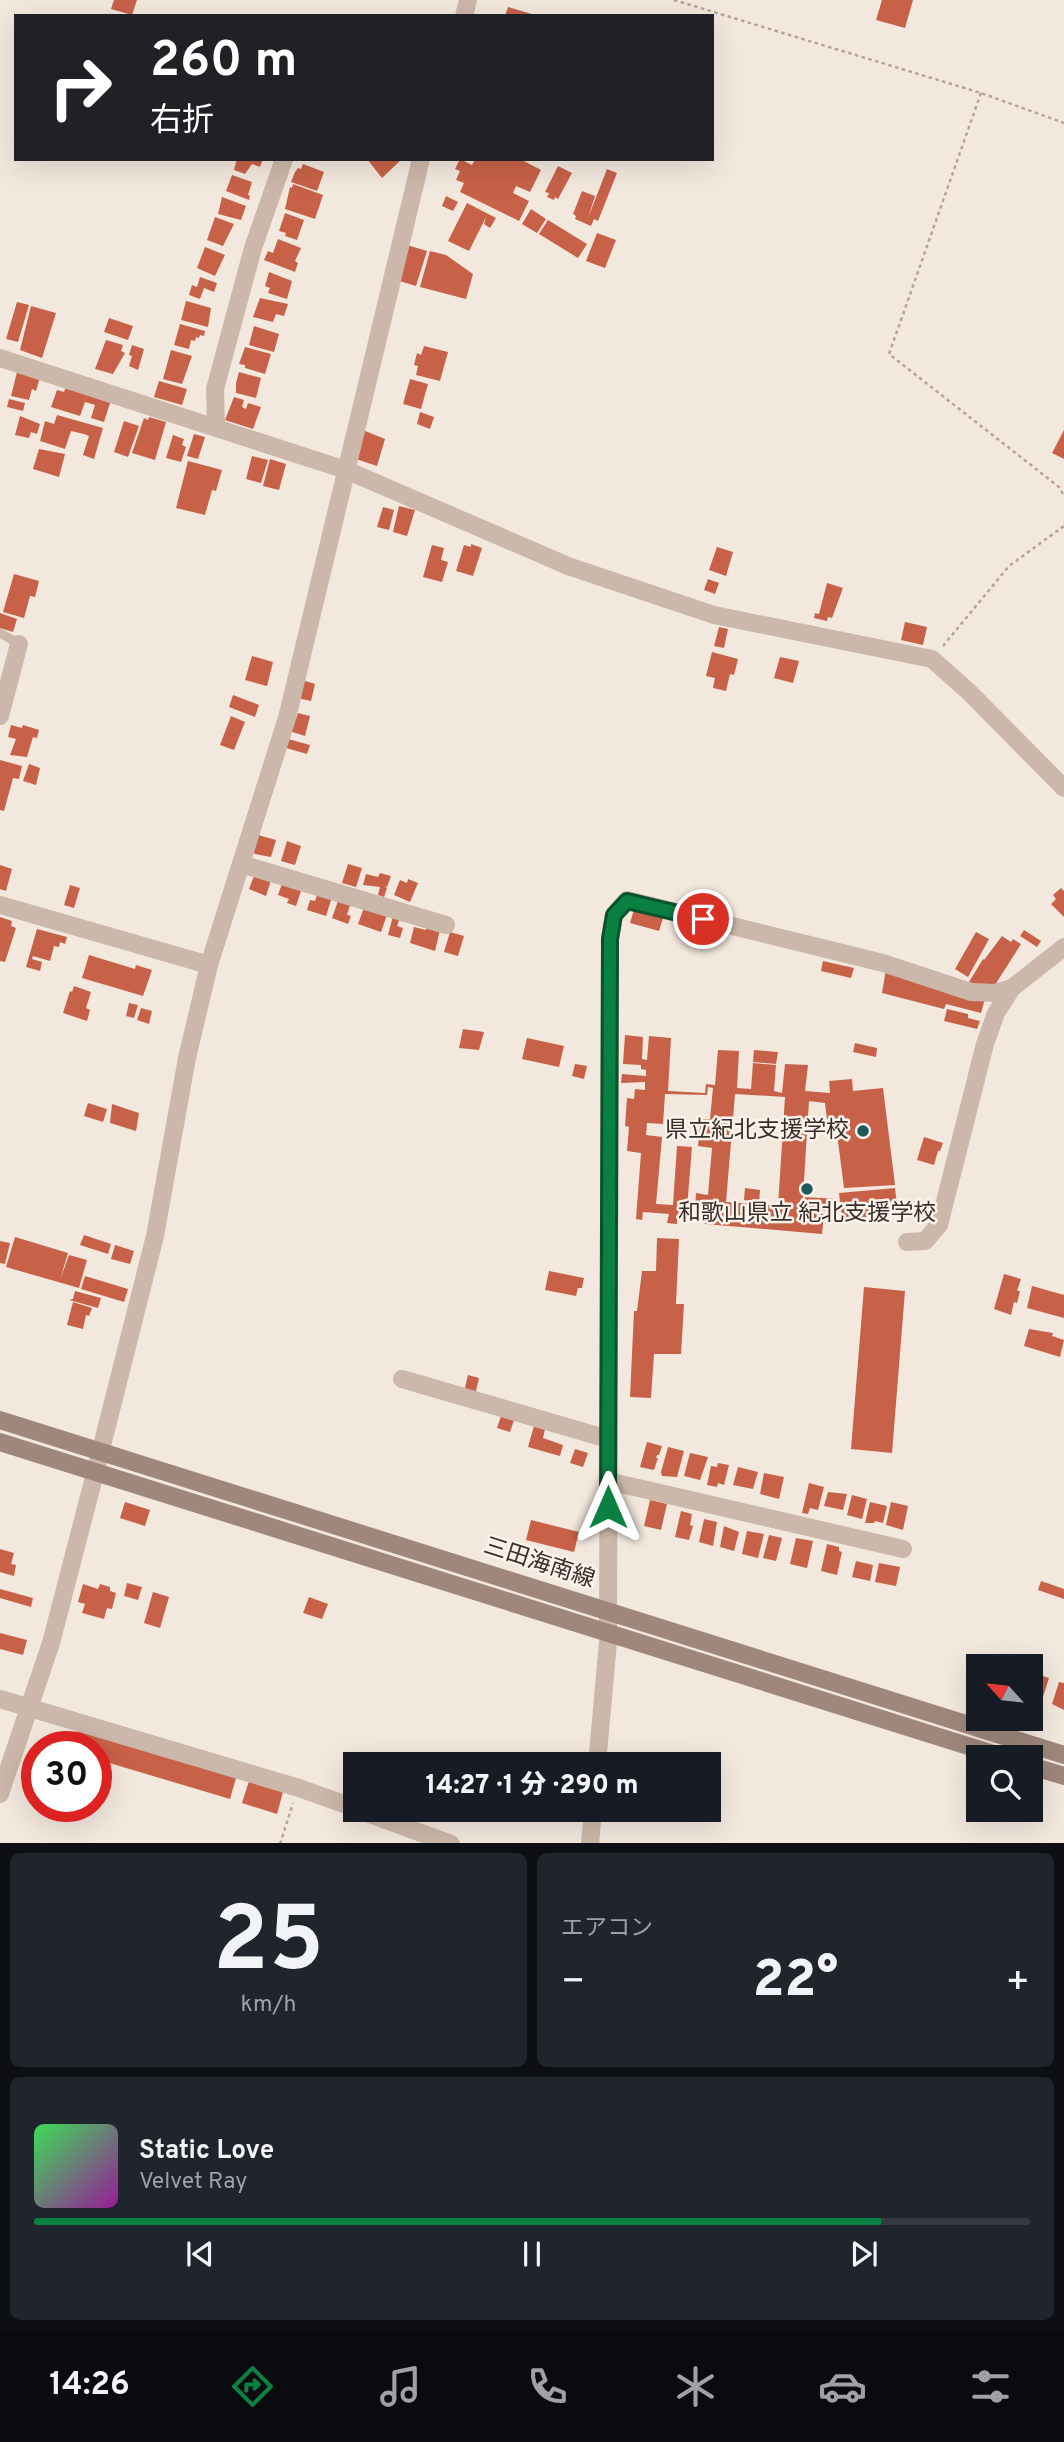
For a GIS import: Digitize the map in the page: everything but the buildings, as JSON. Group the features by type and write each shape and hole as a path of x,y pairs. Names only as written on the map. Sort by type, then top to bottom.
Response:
{"main road":[{"name":"三田海南線","path":"0,1419 1064,1755"},
{"name":"三田海南線","path":"0,1442 966,1745"},
{"path":"1043,1770 1064,1776"}],"street":[{"path":"216,428 215,389 253,248 283,161"},
{"path":"0,1794 51,1643 96,1472 155,1236 187,1058 209,965 287,718 421,161"},
{"path":"0,358 346,470 568,566 714,615 932,659 969,692 1064,788"},
{"path":"0,716 19,644"},
{"path":"241,864 446,925"},
{"path":"598,1752 608,1633 610,939 614,915 627,901 883,963 971,992 995,993 1012,988"},
{"path":"0,905 209,965"},
{"path":"907,1242 925,1241 939,1226 985,1044 996,1013 1012,988 1064,947"},
{"path":"402,1380 608,1439"},
{"path":"608,1481 903,1549"},
{"path":"0,1699 299,1787 343,1804"},
{"path":"393,1822 451,1843"},
{"path":"590,1843 592,1822"}],"lane":[{"path":"0,633 19,644"}],"path":[{"path":"674,0 981,93 1064,122"},
{"path":"981,93 889,354 1059,487 1064,496"},
{"path":"932,659 1009,566 1064,526"},
{"path":"280,1843 299,1787"}],"place":[{"name":"県立紀北支援学校","path":"863,1131"},
{"name":"和歌山県立 紀北支援学校","path":"807,1189"}],"route":[{"path":"608,1507 610,939 614,915 627,901 703,919"}]}
